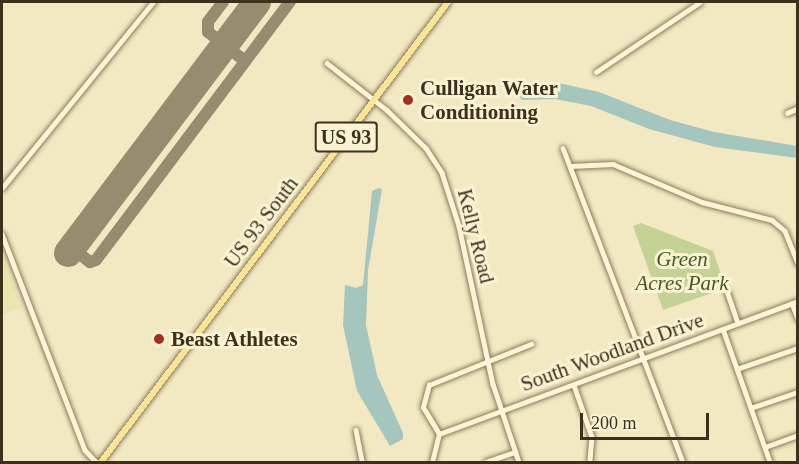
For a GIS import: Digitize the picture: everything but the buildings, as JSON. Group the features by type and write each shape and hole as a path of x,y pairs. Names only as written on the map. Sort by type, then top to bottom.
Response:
{"main road":[{"name":"US 93 South","path":"101,462 448,2"}],"street":[{"path":"2,188 153,2"},
{"path":"596,72 700,2"},
{"name":"Kelly Road","path":"327,63 375,99 426,148 442,173 459,226 501,411 519,462"},
{"path":"787,113 798,108"},
{"path":"563,148 683,462"},
{"path":"570,166 614,164 702,202 772,220 785,231 798,264"},
{"path":"2,234 85,450 96,462"},
{"path":"727,291 738,323"},
{"path":"795,302 798,319"},
{"name":"South Woodland Drive","path":"439,434 795,302"},
{"path":"723,329 770,462"},
{"path":"432,462 439,434 423,407 426,389 447,375 531,344"},
{"path":"737,369 798,348"},
{"path":"574,384 592,437 590,462"},
{"path":"751,408 798,392"},
{"path":"356,430 362,462"},
{"path":"765,447 798,435"},
{"path":"486,462 515,452"}],"shaded area":[{"path":"2,253 22,307 2,315"}],"green space":[{"name":"Green Acres Park","path":"641,223 713,251 726,288 663,310 633,226"}],"water":[{"path":"523,83 559,83 599,92 670,120 714,132 797,146 797,158 715,147 649,129 591,106 555,99 522,100 513,88"},
{"path":"382,189 368,270 366,325 377,375 403,433 403,439 390,446 357,391 343,325 345,285 356,288 363,285 372,191"}],"taxiway":[{"path":"223,2 208,22 208,32 245,61"},
{"path":"72,248 90,262 96,260 290,2"}],"runway":[{"path":"68,253 257,2"}],"place":[{"name":"Culligan Water Conditioning","path":"408,100"},
{"name":"Beast Athletes","path":"159,339"}]}
